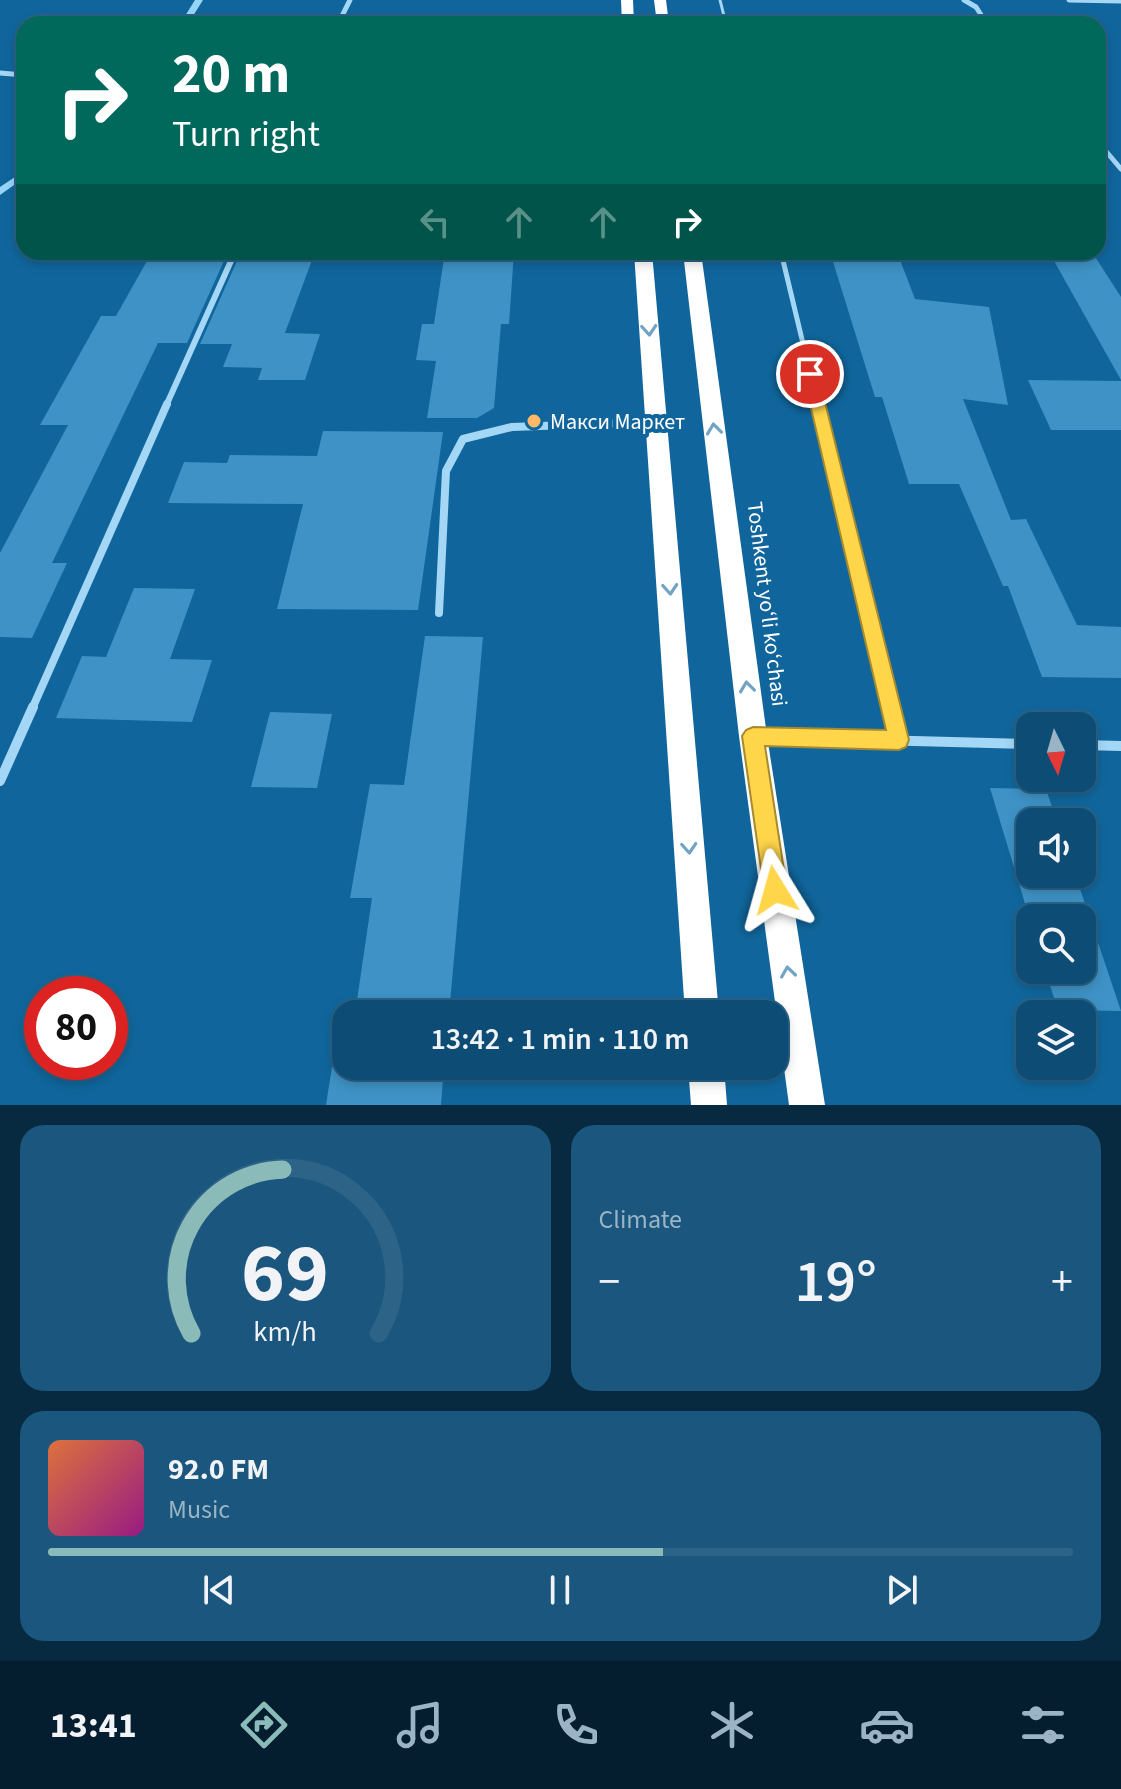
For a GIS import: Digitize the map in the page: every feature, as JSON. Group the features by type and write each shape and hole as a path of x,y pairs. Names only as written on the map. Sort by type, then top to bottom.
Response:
{"highway":[{"path":"644,260 701,1000"},
{"name":"Toshkent yo‘li ko‘chasi","path":"693,260 753,736 807,1105"},
{"path":"707,1080 709,1105"}],"street":[{"path":"964,0 976,7 982,16"},
{"path":"1069,0 1121,1"},
{"path":"1106,151 1121,169"},
{"path":"0,781 231,260"},
{"path":"439,613 446,471 463,439 512,427 657,422"},
{"path":"753,736 1016,744"},
{"path":"1096,745 1121,746"}],"lane":[{"path":"783,260 899,740"}],"building":[{"path":"148,260 224,260 187,343 158,343 52,563 67,563 32,638 0,637 0,553 68,425 40,425 101,316 116,316"},
{"path":"237,260 312,260 285,333 320,334 305,380 258,380 262,368 223,367 232,344 200,344"},
{"path":"444,260 513,260 509,324 501,324 494,408 477,418 427,418 436,361 416,360 422,324 434,324"},
{"path":"832,260 900,260 915,299 989,307 1008,405 963,399 1011,520 1026,519 1077,625 1121,627 1121,678 1042,677 1008,586 1003,586 959,484 909,484 882,397 875,397"},
{"path":"1054,260 1097,260 1121,297 1121,380"},
{"path":"1028,380 1121,381 1121,430 1051,430"},
{"path":"323,431 443,432 418,610 277,609 303,504 168,503 184,462 227,463 230,455 317,456"},
{"path":"134,588 195,589 170,659 212,660 192,722 56,718 82,656 106,657"},
{"path":"425,636 483,637 450,1000 357,1000 372,898 350,898 370,784 404,785"},
{"path":"270,712 332,714 317,788 251,787"},
{"path":"990,788 1047,792 1052,808 1016,808 1016,874"},
{"path":"1020,888 1080,888 1085,904 1025,904"},
{"path":"1096,937 1121,1011 1096,1011 1096,1000 1055,1000 1050,984 1096,984"},
{"path":"332,1067 332,1080 443,1080 441,1105 326,1105"}],"waterway":[{"path":"189,16 199,0"},
{"path":"0,192 16,180"}],"place":[{"name":"Макси Маркет","path":"534,421"}],"route":[{"path":"775,890 753,736 899,740 810,374"}]}
